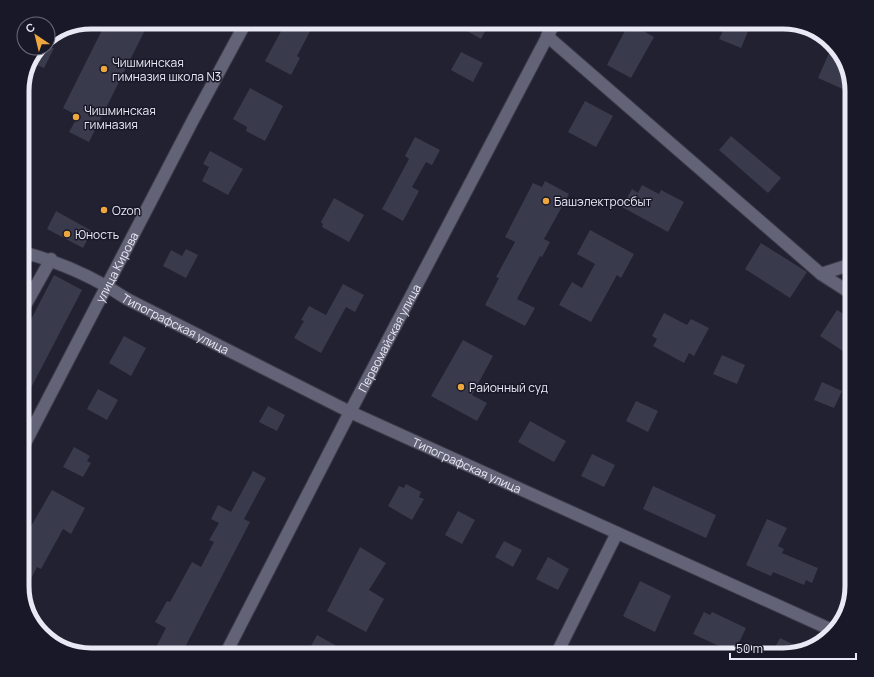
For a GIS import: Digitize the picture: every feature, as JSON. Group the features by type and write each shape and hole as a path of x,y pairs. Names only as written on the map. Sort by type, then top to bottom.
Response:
{"street":[{"name":"улица Кирова","path":"29,436 242,29"},
{"name":"Первомайская улица","path":"229,648 350,412 552,29"},
{"path":"548,36 821,274 845,289"},
{"name":"Типографская улица","path":"29,254 51,259 107,286 127,299 350,412 828,628"},
{"path":"29,298 51,259"},
{"path":"821,274 845,266"},
{"path":"560,648 617,533"}],"building":[{"name":"Чишминская гимназия школа N3","path":"102,29 146,29 89,142 69,132 78,116 63,108"},
{"path":"282,29 311,29 297,56 300,58 291,75 265,61"},
{"path":"468,29 486,29 481,39 467,31"},
{"path":"626,29 640,29 654,37 631,78 607,65"},
{"path":"724,29 749,29 741,48 719,39"},
{"path":"461,52 483,63 473,82 451,70"},
{"path":"829,53 833,55 839,64 843,75 845,90 818,78"},
{"path":"40,56 50,56 44,68 35,64"},
{"path":"250,88 283,106 265,141 246,131 247,127 233,119"},
{"path":"585,101 613,116 596,147 568,132"},
{"path":"731,136 781,178 768,193 719,150"},
{"path":"415,137 440,150 432,165 426,162 412,187 419,191 403,221 382,209 409,159 405,156"},
{"path":"210,151 243,169 228,195 202,181 209,167 203,164"},
{"path":"545,181 569,194 544,239 550,242 542,257 540,256 517,299 535,308 525,326 485,305 499,278 496,277 515,242 505,237 533,183 542,187"},
{"path":"642,185 659,194 661,190 684,202 668,232 622,207 632,189 638,193"},
{"path":"334,198 364,215 349,242 322,227 323,224 321,222"},
{"path":"56,211 92,231 83,248 47,229"},
{"path":"590,230 634,254 621,278 617,275 591,322 559,305 572,282 582,288 595,264 577,254"},
{"path":"761,243 807,272 790,298 745,269"},
{"path":"186,249 198,255 186,278 163,266 171,250 182,256"},
{"path":"54,275 82,290 29,392 29,323"},
{"path":"343,284 364,295 355,312 346,307 321,353 294,338 304,321 301,320 309,306 326,315"},
{"path":"837,310 845,315 845,352 820,336"},
{"path":"664,313 687,325 691,319 709,328 694,356 689,353 684,363 653,346 657,339 652,336"},
{"path":"124,336 146,348 131,376 109,363"},
{"path":"463,340 493,356 472,395 487,403 477,421 431,396"},
{"path":"722,355 745,365 737,384 713,374"},
{"path":"822,382 842,391 834,408 814,400"},
{"path":"98,389 118,400 107,420 87,409"},
{"path":"636,401 658,411 648,432 626,421"},
{"path":"268,406 285,415 277,431 259,422"},
{"path":"530,421 566,441 554,462 518,442"},
{"path":"74,447 90,456 87,461 91,463 83,477 63,467"},
{"path":"592,454 615,465 604,487 581,476"},
{"path":"253,471 266,478 244,519 250,522 185,648 156,648 166,628 155,622 167,601 170,602 192,562 201,567 214,542 209,540 219,523 211,519 218,505 231,512"},
{"path":"406,484 421,492 419,497 424,499 412,520 388,506 399,486 404,488"},
{"path":"653,486 716,515 706,538 643,509"},
{"path":"52,490 85,508 71,534 63,529 41,569 37,567 29,582 29,530"},
{"path":"458,511 475,520 462,544 445,535"},
{"path":"767,519 787,528 778,546 784,549 782,553 818,568 812,583 806,580 804,585 773,572 771,576 746,565"},
{"path":"504,541 522,550 513,567 495,557"},
{"path":"360,547 386,563 369,590 384,599 366,632 327,611"},
{"path":"548,557 569,569 558,590 536,579"},
{"path":"640,581 671,596 655,632 623,616"},
{"path":"704,612 710,615 712,612 746,628 736,648 723,648 693,634"},
{"path":"317,635 340,648 310,648"},
{"path":"780,638 797,646 783,648 775,648"}],"place":[{"name":"Чишминская гимназия школа N3","path":"104,69"},
{"name":"Чишминская гимназия","path":"76,117"},
{"name":"Башэлектросбыт","path":"546,201"},
{"name":"Ozon","path":"104,210"},
{"name":"Юность","path":"67,234"},
{"name":"Районный суд","path":"461,387"}]}
